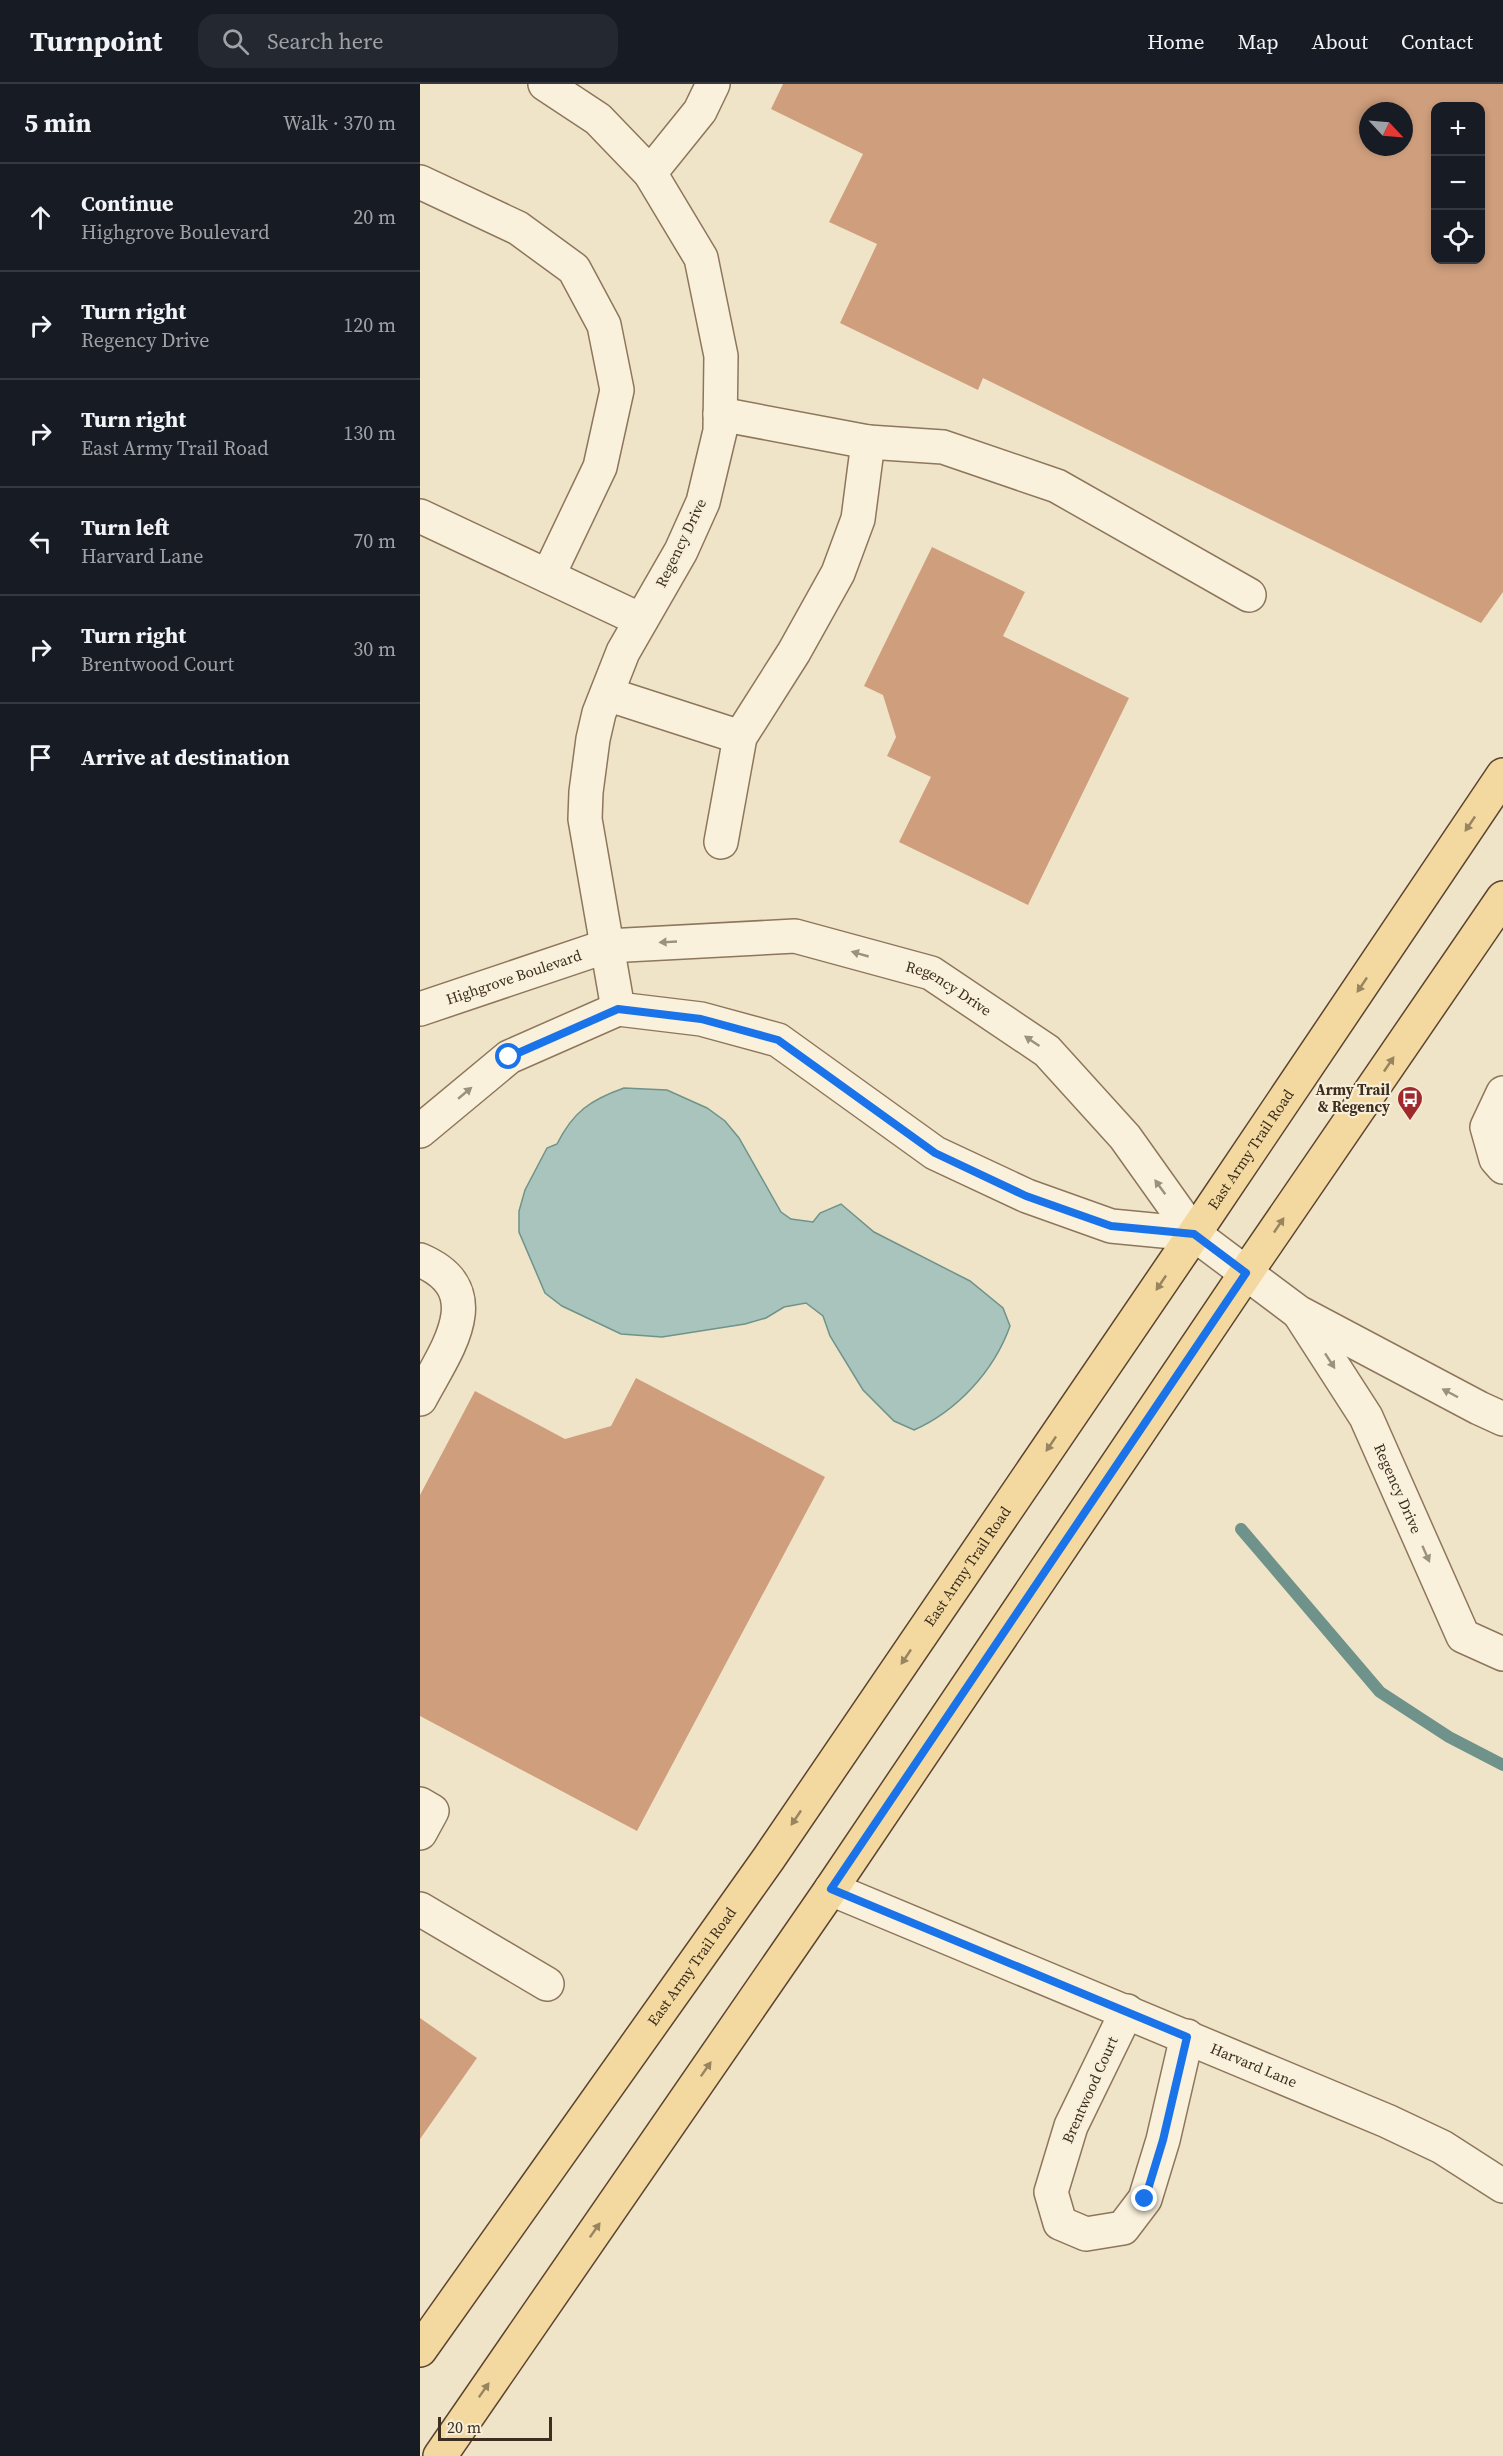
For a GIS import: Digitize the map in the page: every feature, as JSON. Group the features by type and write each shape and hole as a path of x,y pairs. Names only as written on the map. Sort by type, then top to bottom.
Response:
{"main road":[{"name":"East Army Trail Road","path":"420,2350 769,1858 1503,775"},
{"path":"440,2456 831,1889 1246,1273 1503,898"}],"street":[{"path":"650,173 700,111 713,84"},
{"name":"Regency Drive","path":"555,86 598,119 650,173 701,258 721,356 720,431 703,502 681,551 623,652 599,713 593,739 585,819 618,1009"},
{"path":"420,182 518,228 574,269 604,325 617,390 600,467 548,576"},
{"path":"720,414 868,442 944,447 1057,486 1249,595"},
{"path":"721,842 740,737 794,652 838,573 858,519 868,442"},
{"path":"420,516 641,620"},
{"path":"607,694 740,737"},
{"name":"Regency Drive","path":"607,946 795,936 931,974 1047,1051 1125,1137 1194,1234 1298,1312 1503,1419"},
{"name":"Highgrove Boulevard","path":"420,1009 607,946"},
{"path":"420,1131 509,1057 618,1009 701,1019 778,1040 935,1153 1026,1196 1111,1226 1194,1234"},
{"path":"1503,1093 1487,1127 1496,1159 1503,1167"},
{"path":"420,1260 436,1268 448,1279 456,1294 460,1311 457,1327 420,1399"},
{"name":"Regency Drive","path":"1298,1312 1366,1417 1463,1636 1503,1654"},
{"path":"420,1804 432,1811 420,1833"},
{"name":"Harvard Lane","path":"831,1889 1387,2121 1442,2147 1503,2186"},
{"path":"420,1909 547,1984"},
{"name":"Brentwood Court","path":"1127,2011 1071,2126 1051,2192 1060,2223 1086,2234 1123,2228 1145,2199 1163,2140 1187,2037"}],"water":[{"path":"624,1088 667,1090 707,1108 725,1121 739,1138 781,1212 791,1219 813,1222 820,1213 841,1204 874,1232 970,1281 1003,1308 1010,1326 1003,1343 984,1374 959,1401 930,1422 914,1430 894,1421 863,1390 830,1336 823,1316 806,1303 784,1307 766,1318 745,1324 662,1337 621,1334 562,1306 545,1293 519,1232 519,1211 525,1190 547,1148 557,1144 576,1115 601,1097"}],"building":[{"path":"783,84 1503,84 1503,592 1481,623 983,378 978,390 840,323 877,244 829,222 863,154 771,109"},
{"path":"932,547 1025,592 1003,636 1129,698 1028,905 899,842 931,777 887,756 896,737 883,695 864,686"},
{"path":"636,1378 825,1477 637,1831 420,1716 420,1495 475,1391 565,1439 611,1426"},
{"path":"420,2018 477,2058 420,2139"}],"waterway":[{"path":"1241,1529 1380,1692 1449,1737 1503,1765"}],"place":[{"name":"Army Trail & Regency","path":"1410,1122"}],"route":[{"path":"509,1057 618,1009 701,1019 778,1040 935,1153 1026,1196 1111,1226 1194,1234 1246,1273 831,1889 1187,2037 1163,2140 1145,2199"}]}
